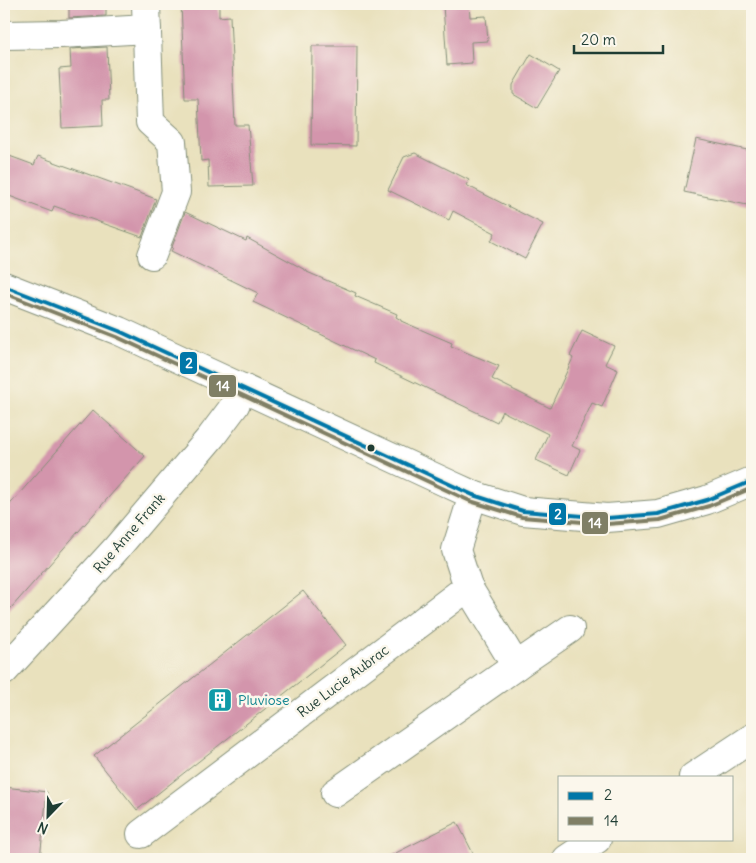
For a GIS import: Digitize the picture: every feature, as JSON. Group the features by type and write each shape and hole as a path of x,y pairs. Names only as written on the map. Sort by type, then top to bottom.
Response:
{"street":[{"path":"4,35 61,34 146,16 150,122 172,142 176,192 152,255"},
{"path":"4,286 119,331 474,495 523,511 608,518 658,514 707,500 752,481"},
{"name":"Rue Anne Frank","path":"4,670 122,543 204,445 235,405 243,388"},
{"path":"474,495 456,550 468,587 516,666"},
{"name":"Rue Lucie Aubrac","path":"141,834 468,587"},
{"path":"335,793 570,629"},
{"path":"695,776 752,738"},
{"path":"567,859 596,840"}],"building":[{"path":"69,4 106,4 106,16 69,18"},
{"path":"181,4 219,4 219,17 230,16 235,125 248,125 253,186 209,187 208,160 201,161 198,99 185,99"},
{"path":"469,4 470,17 486,16 488,41 471,42 472,63 447,65 443,5"},
{"path":"312,46 357,46 356,146 311,145"},
{"path":"107,47 109,100 102,100 103,126 62,128 59,69 71,68 70,49"},
{"path":"531,54 559,71 537,108 513,94 513,85"},
{"path":"696,139 752,151 752,206 684,192"},
{"path":"415,153 469,180 466,185 543,224 525,259 491,241 495,233 453,211 449,220 388,190 404,157"},
{"path":"4,154 34,165 38,156 156,199 142,237 54,206 52,212 4,194"},
{"path":"185,212 246,241 247,238 307,272 356,293 355,296 397,314 396,317 401,321 452,343 451,346 499,366 492,379 550,408 573,358 570,356 582,331 614,346 605,364 618,370 602,407 592,403 572,446 580,450 569,475 536,460 548,434 502,411 497,422 374,363 375,360 253,302 258,293 171,251"},
{"path":"93,410 145,456 4,616 4,511"},
{"name":"Pluviose","path":"303,591 346,645 137,810 94,756"},
{"path":"4,787 47,792 40,859 4,859"},
{"path":"457,822 476,859 384,859"}],"transit line":[{"name":"2","path":"4,286 119,331 473,495 523,511 607,518 658,514 707,500 752,481"},
{"name":"14","path":"4,293 117,337 470,501 522,517 607,524 660,520 709,506 752,488"}],"place":[{"name":"Pluviose","path":"220,700"}]}
